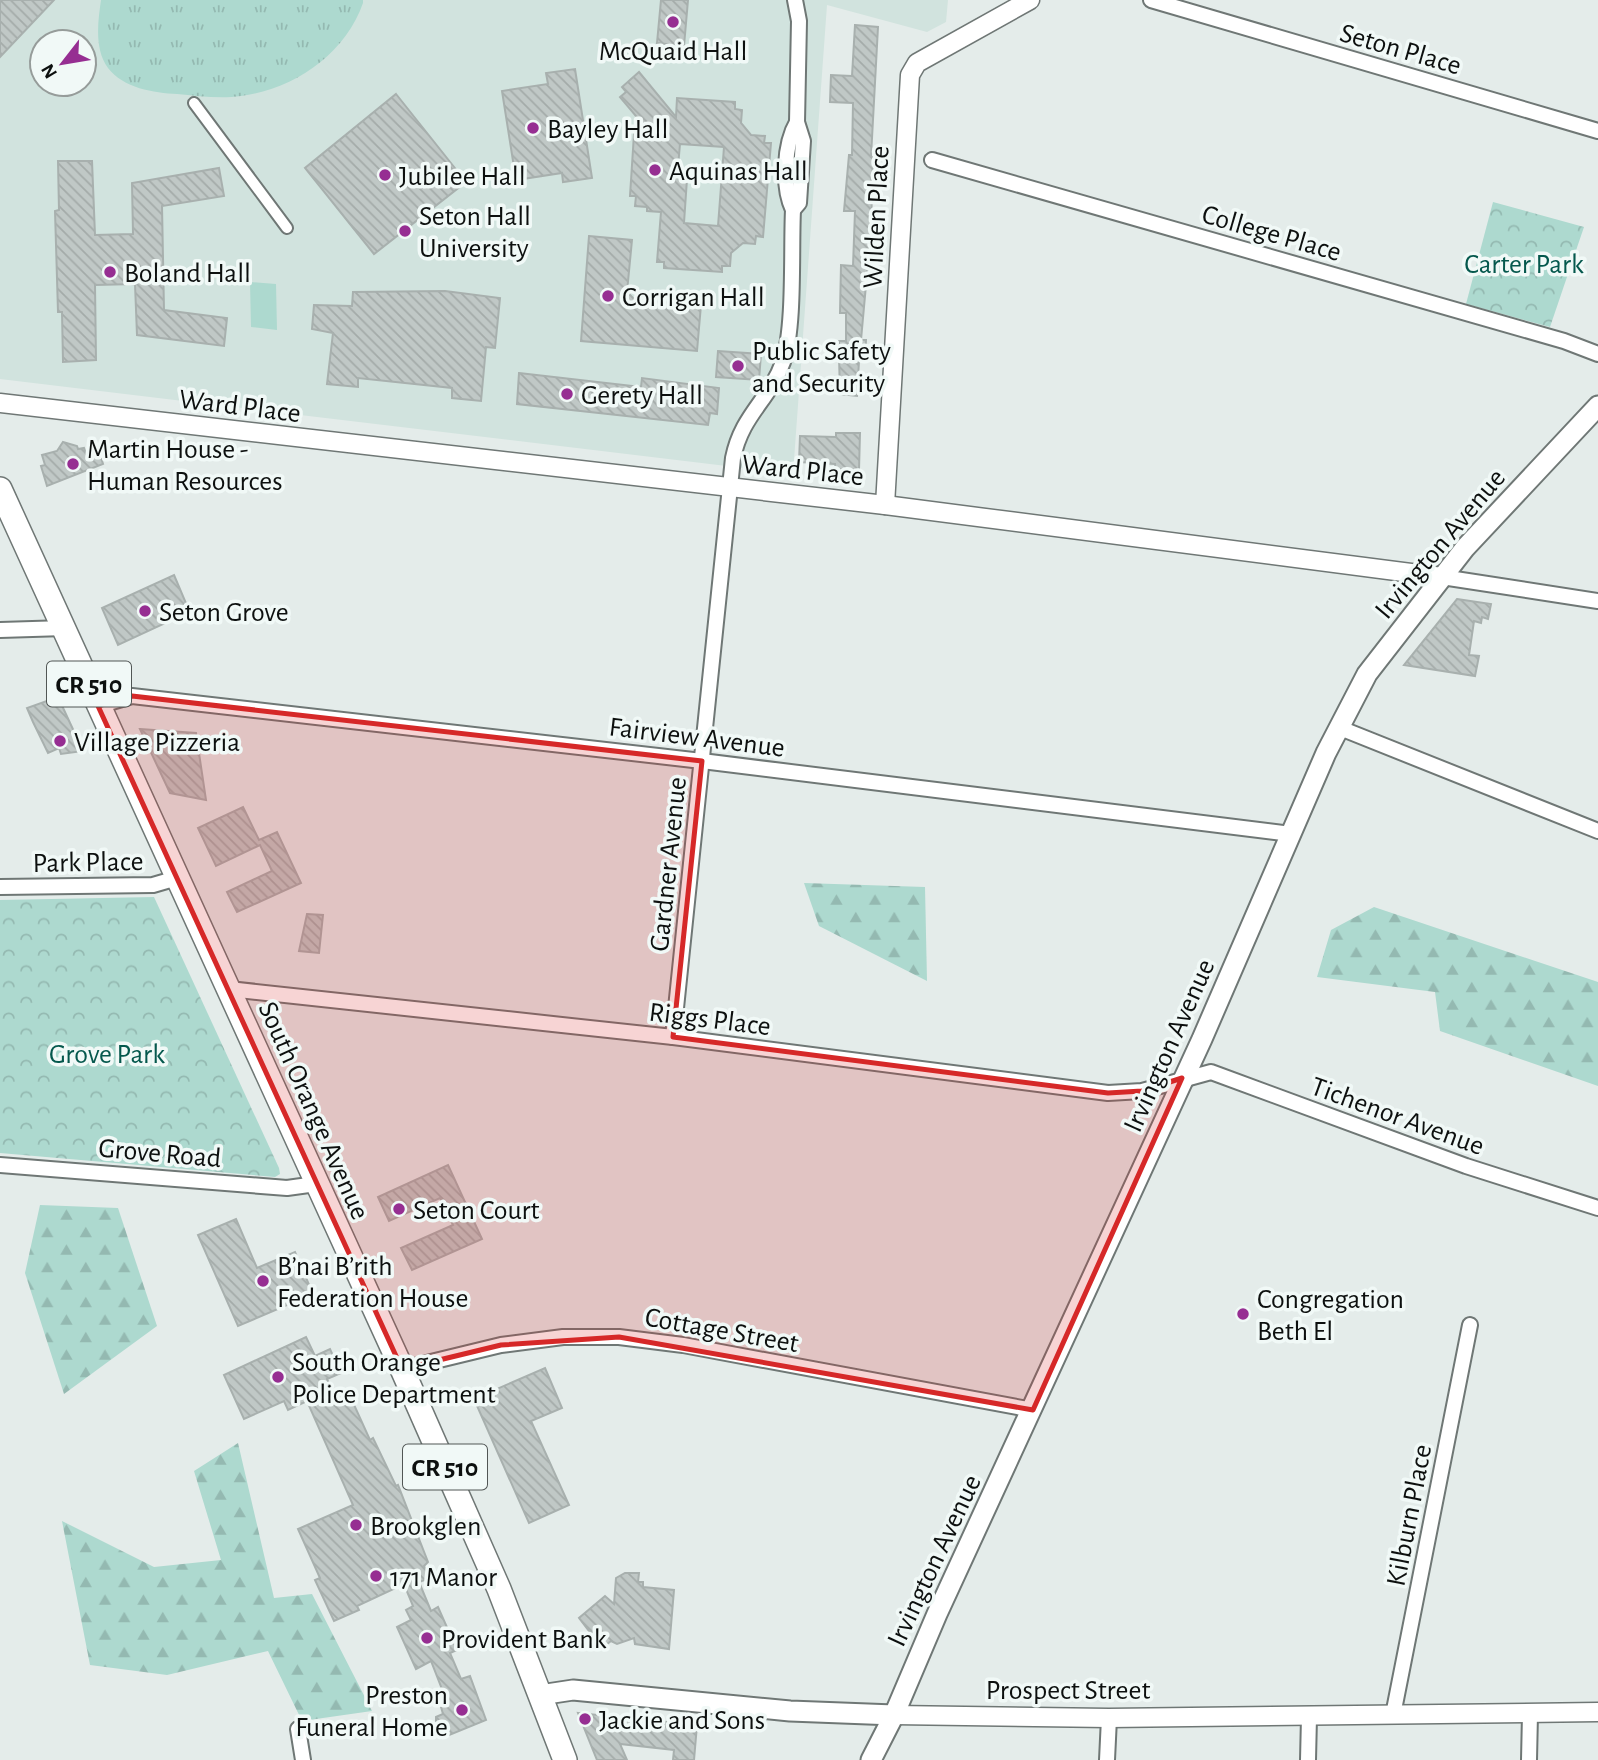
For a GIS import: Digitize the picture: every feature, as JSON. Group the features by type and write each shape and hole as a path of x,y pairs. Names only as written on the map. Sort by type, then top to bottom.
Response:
{"main road":[{"name":"Irvington Avenue","path":"871,1760 894,1715 937,1614 1202,1039 1291,834 1367,674 1442,577 1598,406"},
{"name":"South Orange Avenue","path":"0,489 402,1369 488,1564 565,1760"},
{"name":"Prospect Street","path":"540,1695 573,1690 790,1711 894,1715"}],"street":[{"name":"Gardner Avenue","path":"673,1037 737,439 744,422 775,379 787,344 793,210 799,203 803,141 797,122 799,21 796,0"},
{"name":"Wilden Place","path":"885,505 910,75 917,63 1030,0"},
{"name":"Seton Place","path":"1150,0 1598,131"},
{"path":"194,103 288,228"},
{"name":"College Place","path":"932,160 1564,341 1598,354"},
{"name":"Ward Place","path":"0,403 885,505 1442,577 1598,601"},
{"path":"0,630 65,628"},
{"name":"Fairview Avenue","path":"98,706 132,696 702,761 1291,834"},
{"path":"1340,728 1598,831"},
{"name":"Park Place","path":"0,887 153,885 177,878"},
{"name":"Riggs Place","path":"229,989 673,1037 1108,1093 1142,1091 1182,1078"},
{"name":"Tichenor Avenue","path":"1182,1078 1211,1072 1465,1166 1598,1209"},
{"name":"Grove Road","path":"0,1165 287,1188 316,1184"},
{"name":"Kilburn Place","path":"1393,1715 1470,1325"},
{"name":"Cottage Street","path":"402,1369 501,1345 563,1338 619,1337 683,1345 1033,1410"},
{"name":"Prospect Street","path":"894,1715 1109,1718 1598,1712"},
{"path":"1529,1760 1530,1714"},
{"path":"1308,1760 1309,1717"},
{"path":"1107,1760 1109,1718"},
{"path":"298,1729 303,1760"}],"highlighted area":[{"path":"132,696 702,761 673,1037 1108,1093 1142,1091 1182,1078 1033,1410 619,1337 501,1345 402,1369 98,706"}],"shaded area":[{"name":"Seton Hall University","path":"0,0 948,0 946,22 927,32 827,5 793,474 0,379"}],"green space":[{"path":"101,0 363,0 363,3 344,38 316,66 299,77 261,92 217,97 149,91 130,85 114,75 104,60 99,44"},
{"name":"Carter Park","path":"1493,202 1584,227 1550,327 1466,304"},
{"path":"250,282 276,284 277,330 251,327"},
{"path":"804,883 925,887 927,981 819,926"},
{"name":"Grove Park","path":"154,897 279,1168 280,1174 275,1177 0,1153 0,900"},
{"path":"1374,907 1598,982 1598,1086 1440,1031 1435,992 1317,977 1331,930"},
{"path":"40,1205 118,1208 157,1326 64,1394 25,1273"},
{"path":"238,1443 274,1598 312,1594 372,1711 302,1721 268,1651 167,1675 90,1665 62,1521 154,1567 221,1560 194,1471"}],"building":[{"path":"0,0 54,0 0,57"},
{"name":"McQuaid Hall","path":"661,0 688,0 684,46 657,43"},
{"path":"855,25 878,27 871,157 874,158 870,191 871,230 861,340 866,340 865,361 859,361 857,396 840,394 839,356 839,341 846,341 846,313 840,313 841,265 853,266 855,211 844,211 849,155 852,155 853,103 830,102 831,75 852,76"},
{"name":"Bayley Hall","path":"575,69 592,178 563,182 562,173 516,180 502,91 548,84 546,73"},
{"name":"Aquinas Hall","path":"639,72 676,117 677,98 735,102 735,109 742,110 741,123 751,135 765,136 764,143 771,143 763,237 756,236 755,244 743,243 731,253 730,266 722,266 722,272 664,268 664,262 657,262 661,212 647,211 647,207 635,206 636,196 630,196 634,134 652,135 620,97 626,92 622,87","holes":["680,144 724,147 718,226 684,223 687,179 677,178"]},
{"name":"Jubilee Hall","path":"396,94 466,182 374,254 305,168"},
{"name":"Boland Hall","path":"58,161 92,161 95,235 133,234 132,183 219,168 224,196 162,206 164,310 227,318 224,346 137,335 135,284 95,285 96,360 63,362 62,312 58,312 55,211 59,210"},
{"name":"Corrigan Hall","path":"589,236 632,240 627,292 635,300 701,305 697,351 581,341"},
{"path":"445,291 500,298 495,348 486,347 481,401 452,398 452,388 358,378 358,387 327,384 333,333 312,329 314,305 352,306 353,292"},
{"name":"Public Safety and Security","path":"718,351 761,354 759,380 716,377"},
{"path":"519,373 641,387 642,378 719,388 717,414 710,413 708,425 517,404"},
{"path":"836,433 860,433 859,470 835,469 835,464 799,462 800,436 836,437"},
{"name":"Martin House - Human Resources","path":"63,442 77,446 78,449 84,448 86,454 99,451 103,464 47,486 41,466 45,465 42,455 57,451"},
{"name":"Seton Grove","path":"174,575 188,608 187,613 118,645 102,608"},
{"path":"1457,599 1491,604 1488,619 1482,617 1481,623 1474,621 1469,655 1479,656 1475,676 1404,665"},
{"path":"58,697 83,751 61,754 59,748 48,753 33,722 27,708"},
{"path":"140,729 196,733 206,800 170,793"},
{"path":"243,807 259,840 277,832 301,883 237,912 227,892 272,871 260,845 216,866 198,828"},
{"path":"307,914 323,915 319,953 299,951"},
{"name":"Seton Court","path":"448,1165 482,1239 412,1270 401,1248 453,1225 440,1198 389,1221 378,1197"},
{"name":"B’nai B’rith Federation House","path":"236,1219 257,1268 295,1252 313,1294 238,1326 198,1235"},
{"path":"306,1337 315,1356 330,1349 341,1373 327,1379 338,1404 351,1398 370,1440 373,1438 396,1486 398,1485 428,1562 424,1566 430,1578 419,1582 431,1611 438,1607 457,1650 450,1653 461,1679 470,1676 486,1720 442,1738 436,1717 443,1714 439,1700 445,1697 431,1661 416,1669 397,1627 411,1620 406,1610 413,1606 404,1584 357,1606 359,1610 334,1621 315,1580 320,1578 298,1529 353,1505 307,1401 288,1410 284,1401 244,1419 224,1375"},
{"path":"545,1368 562,1408 531,1421 569,1505 529,1523 474,1399"},
{"path":"625,1573 639,1573 638,1582 643,1582 643,1587 674,1590 669,1649 635,1644 634,1638 617,1644 611,1641 602,1648 579,1618 605,1596 614,1604 616,1578"},
{"path":"578,1713 697,1725 694,1760 673,1760 674,1750 620,1744 627,1760 597,1760"}],"place":[{"name":"McQuaid Hall","path":"673,22"},
{"name":"Bayley Hall","path":"533,128"},
{"name":"Aquinas Hall","path":"655,170"},
{"name":"Jubilee Hall","path":"385,175"},
{"name":"Seton Hall University","path":"405,231"},
{"name":"Boland Hall","path":"110,272"},
{"name":"Corrigan Hall","path":"608,296"},
{"name":"Public Safety and Security","path":"738,366"},
{"name":"Gerety Hall","path":"567,394"},
{"name":"Martin House - Human Resources","path":"73,464"},
{"name":"Seton Grove","path":"145,611"},
{"name":"Village Pizzeria","path":"60,741"},
{"name":"Seton Court","path":"399,1209"},
{"name":"B’nai B’rith Federation House","path":"263,1281"},
{"name":"Congregation Beth El","path":"1243,1314"},
{"name":"South Orange Police Department","path":"278,1377"},
{"name":"Brookglen","path":"356,1525"},
{"name":"171 Manor","path":"376,1576"},
{"name":"Provident Bank","path":"427,1638"},
{"name":"Preston Funeral Home","path":"462,1710"},
{"name":"Jackie and Sons","path":"585,1719"}]}
